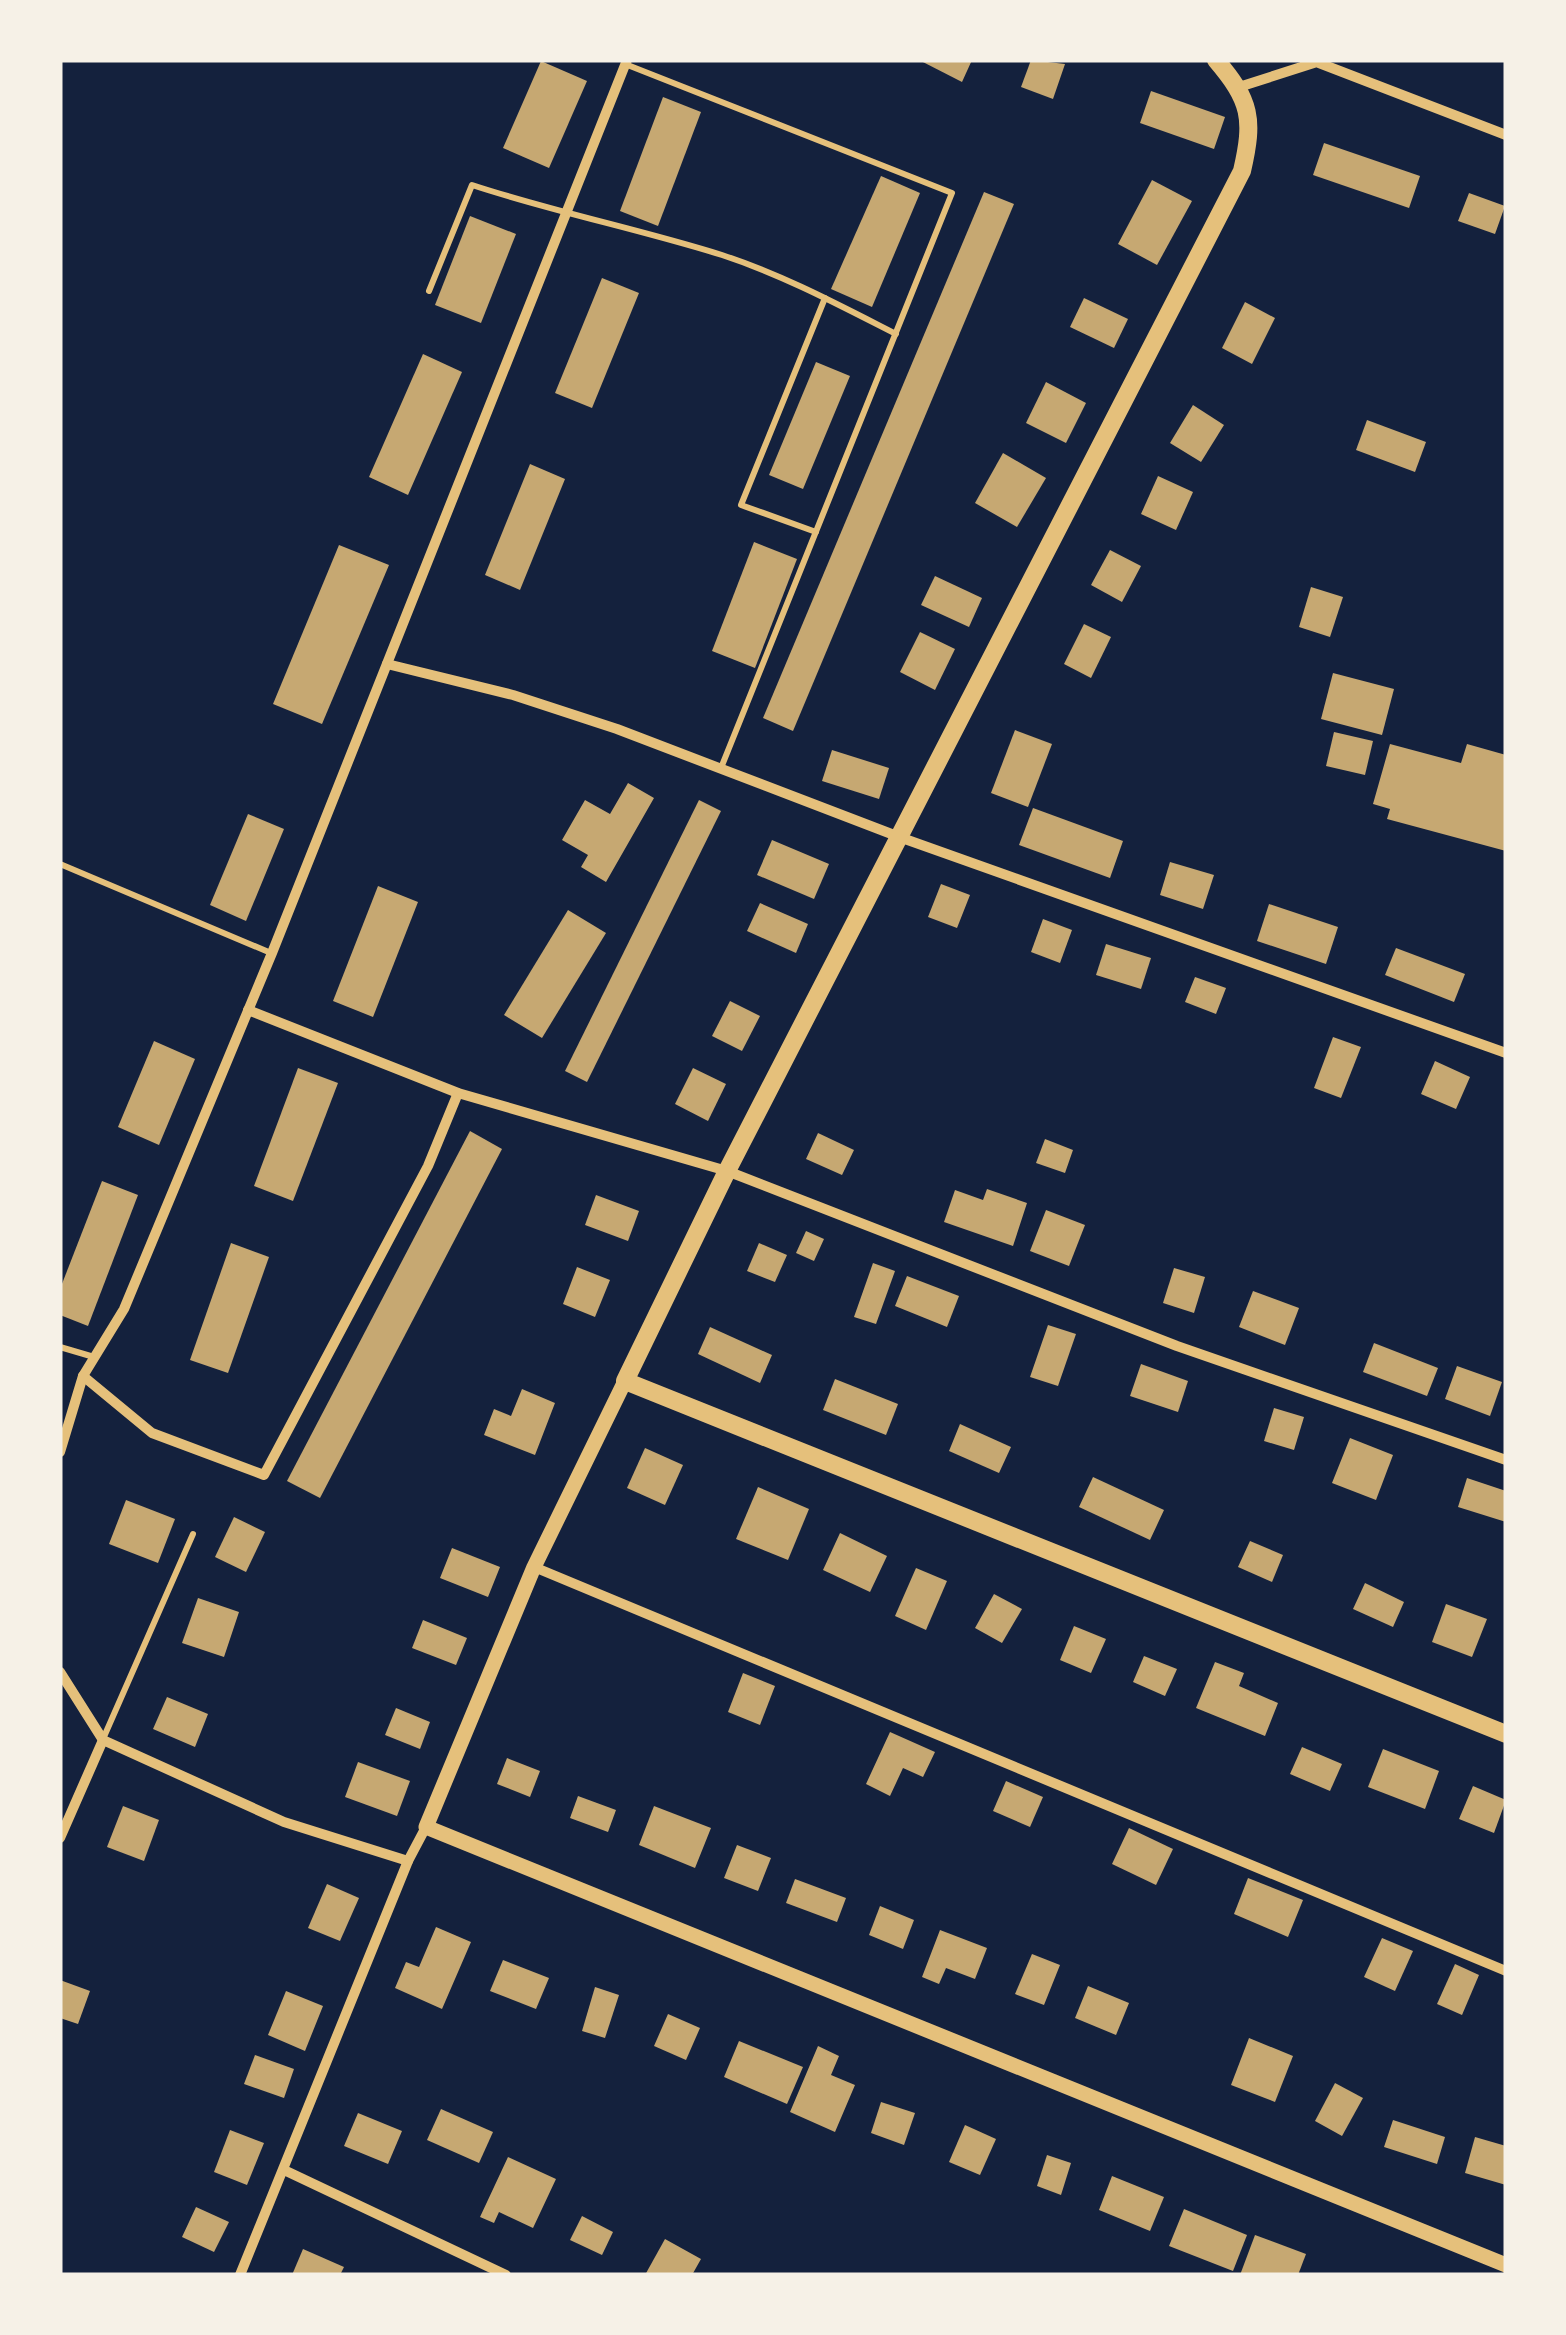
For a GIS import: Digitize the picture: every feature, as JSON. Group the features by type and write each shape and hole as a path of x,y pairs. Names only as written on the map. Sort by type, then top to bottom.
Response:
{"main road":[{"path":"1216,60 1239,87 1250,111 1242,171 902,838 727,1171 625,1381 1506,1734"}],"street":[{"path":"60,1452 84,1376 124,1309 272,953 626,62"},
{"path":"1239,87 1320,62 1506,135"},
{"path":"387,664 513,695 1506,1053"},
{"path":"248,1010 458,1092 727,1171 1177,1346 1506,1460"},
{"path":"84,1376 152,1432 264,1475 428,1166 458,1092"},
{"path":"240,2275 408,1862 534,1567 625,1381"},
{"path":"534,1567 1506,1970"},
{"path":"60,1672 103,1740 284,1822 408,1862"},
{"path":"60,1838 103,1740"},
{"path":"426,1826 1506,2265"},
{"path":"284,2170 506,2275"}],"lane":[{"path":"626,62 952,193 721,768"},
{"path":"429,291 472,186 565,216 721,255 825,298 896,334"},
{"path":"816,532 741,506 825,298"},
{"path":"60,864 272,953"},
{"path":"60,1348 95,1357"},
{"path":"103,1740 193,1534"}],"building":[{"path":"919,60 972,60 962,82"},
{"path":"1031,60 1065,64 1053,99 1021,87"},
{"path":"541,61 587,81 549,168 503,148"},
{"path":"1151,91 1225,117 1214,149 1140,123"},
{"path":"663,97 701,112 658,226 620,211"},
{"path":"1324,143 1420,176 1409,208 1313,175"},
{"path":"881,176 920,193 872,307 831,289"},
{"path":"1152,180 1192,201 1157,265 1118,244"},
{"path":"984,192 1014,204 793,731 763,718"},
{"path":"1469,193 1505,206 1495,234 1458,221"},
{"path":"470,216 516,234 481,323 435,305"},
{"path":"602,278 639,293 592,408 555,393"},
{"path":"1084,298 1128,319 1114,348 1070,327"},
{"path":"1245,302 1275,318 1252,364 1222,348"},
{"path":"423,354 462,372 408,495 369,477"},
{"path":"816,362 850,376 803,489 769,475"},
{"path":"1046,382 1086,403 1066,443 1026,423"},
{"path":"1193,405 1224,425 1201,462 1170,443"},
{"path":"1367,420 1426,442 1415,472 1356,450"},
{"path":"1003,453 1046,478 1017,527 975,503"},
{"path":"530,464 565,479 520,590 485,575"},
{"path":"1158,476 1193,492 1176,530 1141,514"},
{"path":"754,542 797,559 755,668 712,651"},
{"path":"339,545 389,565 322,724 273,704"},
{"path":"1110,550 1141,566 1122,602 1091,585"},
{"path":"935,576 982,598 969,627 921,605"},
{"path":"1311,587 1343,597 1330,637 1299,627"},
{"path":"1084,624 1111,637 1091,678 1064,664"},
{"path":"920,632 955,649 935,690 900,672"},
{"path":"1333,673 1394,689 1382,735 1321,719"},
{"path":"1015,730 1052,744 1028,807 991,793"},
{"path":"1334,732 1373,741 1365,775 1326,766"},
{"path":"1390,744 1461,763 1467,744 1506,755 1506,851 1387,819 1390,809 1373,804"},
{"path":"832,750 889,768 879,799 822,781"},
{"path":"628,783 654,798 606,882 581,867 588,855 562,840 585,800 610,814"},
{"path":"699,800 721,811 587,1082 565,1071"},
{"path":"1033,808 1123,841 1110,878 1019,845"},
{"path":"248,814 284,829 246,921 210,905"},
{"path":"772,840 829,864 814,899 757,875"},
{"path":"1170,862 1214,875 1203,909 1160,895"},
{"path":"941,884 970,895 957,928 928,917"},
{"path":"378,886 418,902 373,1017 333,1001"},
{"path":"760,903 808,924 796,953 747,931"},
{"path":"1269,904 1338,927 1326,964 1257,941"},
{"path":"568,910 606,933 542,1038 504,1015"},
{"path":"1043,919 1072,930 1060,963 1031,952"},
{"path":"1106,944 1151,958 1141,989 1096,975"},
{"path":"1396,948 1465,974 1454,1002 1385,975"},
{"path":"1195,977 1226,988 1216,1014 1185,1002"},
{"path":"730,1001 760,1016 742,1051 712,1036"},
{"path":"1333,1037 1361,1047 1341,1098 1314,1088"},
{"path":"154,1041 195,1059 159,1145 118,1127"},
{"path":"1435,1061 1470,1077 1456,1109 1421,1094"},
{"path":"298,1068 338,1083 293,1201 254,1186"},
{"path":"693,1068 726,1084 708,1121 675,1104"},
{"path":"470,1131 502,1149 320,1498 287,1481"},
{"path":"818,1133 854,1150 842,1175 806,1159"},
{"path":"1045,1139 1073,1150 1065,1173 1036,1163"},
{"path":"102,1181 138,1195 88,1326 60,1315 60,1289"},
{"path":"987,1189 1027,1203 1013,1246 944,1222 955,1190 983,1200"},
{"path":"596,1195 639,1211 628,1241 585,1225"},
{"path":"1046,1210 1085,1225 1069,1266 1030,1251"},
{"path":"806,1231 824,1239 814,1261 796,1253"},
{"path":"231,1243 269,1257 228,1373 190,1360"},
{"path":"759,1243 787,1255 775,1282 747,1271"},
{"path":"873,1263 895,1271 876,1324 854,1317"},
{"path":"577,1267 610,1280 595,1317 563,1304"},
{"path":"1174,1268 1205,1277 1194,1313 1163,1303"},
{"path":"907,1276 959,1296 947,1327 895,1306"},
{"path":"1253,1291 1299,1308 1285,1345 1239,1327"},
{"path":"1048,1325 1076,1334 1058,1386 1030,1377"},
{"path":"710,1327 772,1355 760,1383 698,1354"},
{"path":"1374,1343 1438,1368 1427,1396 1363,1372"},
{"path":"1141,1364 1188,1381 1178,1412 1130,1396"},
{"path":"1457,1366 1502,1382 1490,1416 1445,1399"},
{"path":"835,1379 898,1404 886,1435 823,1410"},
{"path":"522,1389 555,1403 535,1455 484,1435 494,1409 511,1416"},
{"path":"1274,1408 1304,1417 1294,1450 1264,1441"},
{"path":"960,1424 1011,1447 999,1473 949,1451"},
{"path":"1350,1438 1393,1455 1376,1500 1332,1483"},
{"path":"645,1448 683,1465 665,1505 627,1488"},
{"path":"1093,1477 1164,1510 1150,1540 1079,1507"},
{"path":"1467,1478 1506,1491 1506,1522 1458,1507"},
{"path":"758,1487 809,1509 788,1560 736,1539"},
{"path":"126,1500 175,1519 158,1563 109,1544"},
{"path":"234,1517 265,1532 246,1572 215,1557"},
{"path":"840,1533 887,1556 870,1592 823,1570"},
{"path":"1250,1541 1283,1555 1272,1582 1238,1567"},
{"path":"452,1548 500,1567 488,1597 440,1578"},
{"path":"916,1568 947,1581 926,1630 895,1616"},
{"path":"1365,1583 1404,1602 1393,1627 1353,1609"},
{"path":"994,1594 1022,1609 1002,1643 975,1628"},
{"path":"198,1598 239,1612 224,1657 182,1643"},
{"path":"1446,1604 1487,1619 1472,1657 1432,1642"},
{"path":"423,1620 467,1638 456,1665 412,1648"},
{"path":"1074,1626 1106,1639 1091,1673 1060,1660"},
{"path":"1144,1656 1177,1669 1165,1696 1133,1682"},
{"path":"1215,1662 1244,1673 1239,1686 1278,1703 1265,1736 1196,1708"},
{"path":"743,1673 775,1686 760,1725 728,1712"},
{"path":"167,1697 208,1714 195,1747 153,1729"},
{"path":"396,1708 430,1722 420,1749 385,1735"},
{"path":"890,1732 935,1752 923,1777 903,1768 890,1796 866,1784"},
{"path":"1302,1747 1342,1764 1330,1791 1290,1774"},
{"path":"1383,1749 1439,1771 1425,1809 1368,1787"},
{"path":"507,1758 540,1771 530,1797 497,1784"},
{"path":"358,1762 410,1781 397,1816 345,1797"},
{"path":"1006,1781 1043,1797 1030,1827 993,1811"},
{"path":"1473,1786 1506,1800 1494,1833 1459,1819"},
{"path":"578,1796 616,1810 608,1832 570,1818"},
{"path":"123,1806 159,1820 144,1861 107,1847"},
{"path":"654,1806 711,1828 695,1868 639,1845"},
{"path":"1129,1828 1173,1849 1156,1885 1112,1864"},
{"path":"737,1845 771,1858 758,1891 724,1878"},
{"path":"1248,1878 1303,1900 1288,1937 1234,1914"},
{"path":"795,1879 846,1898 837,1922 786,1903"},
{"path":"327,1884 359,1898 340,1941 308,1928"},
{"path":"880,1906 914,1920 903,1949 869,1935"},
{"path":"436,1927 471,1942 442,2009 395,1988 406,1962 419,1967"},
{"path":"940,1930 987,1948 975,1979 946,1968 939,1984 922,1977"},
{"path":"1382,1938 1413,1951 1395,1991 1364,1977"},
{"path":"1032,1954 1060,1965 1044,2005 1015,1994"},
{"path":"503,1960 549,1978 536,2009 490,1991"},
{"path":"1455,1964 1479,1975 1462,2015 1437,2004"},
{"path":"60,1980 90,1991 78,2024 60,2018"},
{"path":"1088,1986 1129,2003 1116,2035 1075,2018"},
{"path":"595,1987 619,1995 605,2038 582,2031"},
{"path":"286,1991 323,2006 305,2051 268,2035"},
{"path":"668,2014 700,2028 686,2060 654,2046"},
{"path":"1249,2038 1293,2056 1275,2102 1231,2085"},
{"path":"739,2041 803,2067 787,2104 724,2077"},
{"path":"818,2046 839,2056 831,2075 855,2085 835,2132 790,2112"},
{"path":"255,2055 294,2069 284,2098 244,2084"},
{"path":"1335,2083 1363,2098 1342,2136 1315,2121"},
{"path":"881,2102 915,2113 904,2145 871,2133"},
{"path":"441,2109 493,2132 479,2163 427,2140"},
{"path":"358,2113 402,2131 388,2164 344,2146"},
{"path":"1393,2120 1445,2137 1437,2164 1384,2147"},
{"path":"965,2125 996,2139 980,2175 949,2162"},
{"path":"230,2130 264,2143 247,2185 214,2172"},
{"path":"1475,2137 1506,2146 1506,2185 1465,2173"},
{"path":"1047,2155 1071,2163 1061,2195 1037,2186"},
{"path":"508,2157 556,2179 533,2228 499,2212 494,2223 480,2217"},
{"path":"1112,2176 1164,2197 1150,2231 1099,2210"},
{"path":"196,2207 229,2222 214,2252 182,2237"},
{"path":"1184,2209 1247,2235 1233,2271 1169,2246"},
{"path":"582,2216 613,2232 602,2255 570,2240"},
{"path":"1255,2235 1306,2254 1298,2275 1240,2275"},
{"path":"665,2239 701,2259 692,2275 645,2275"},
{"path":"303,2249 344,2267 340,2275 292,2275"}]}
